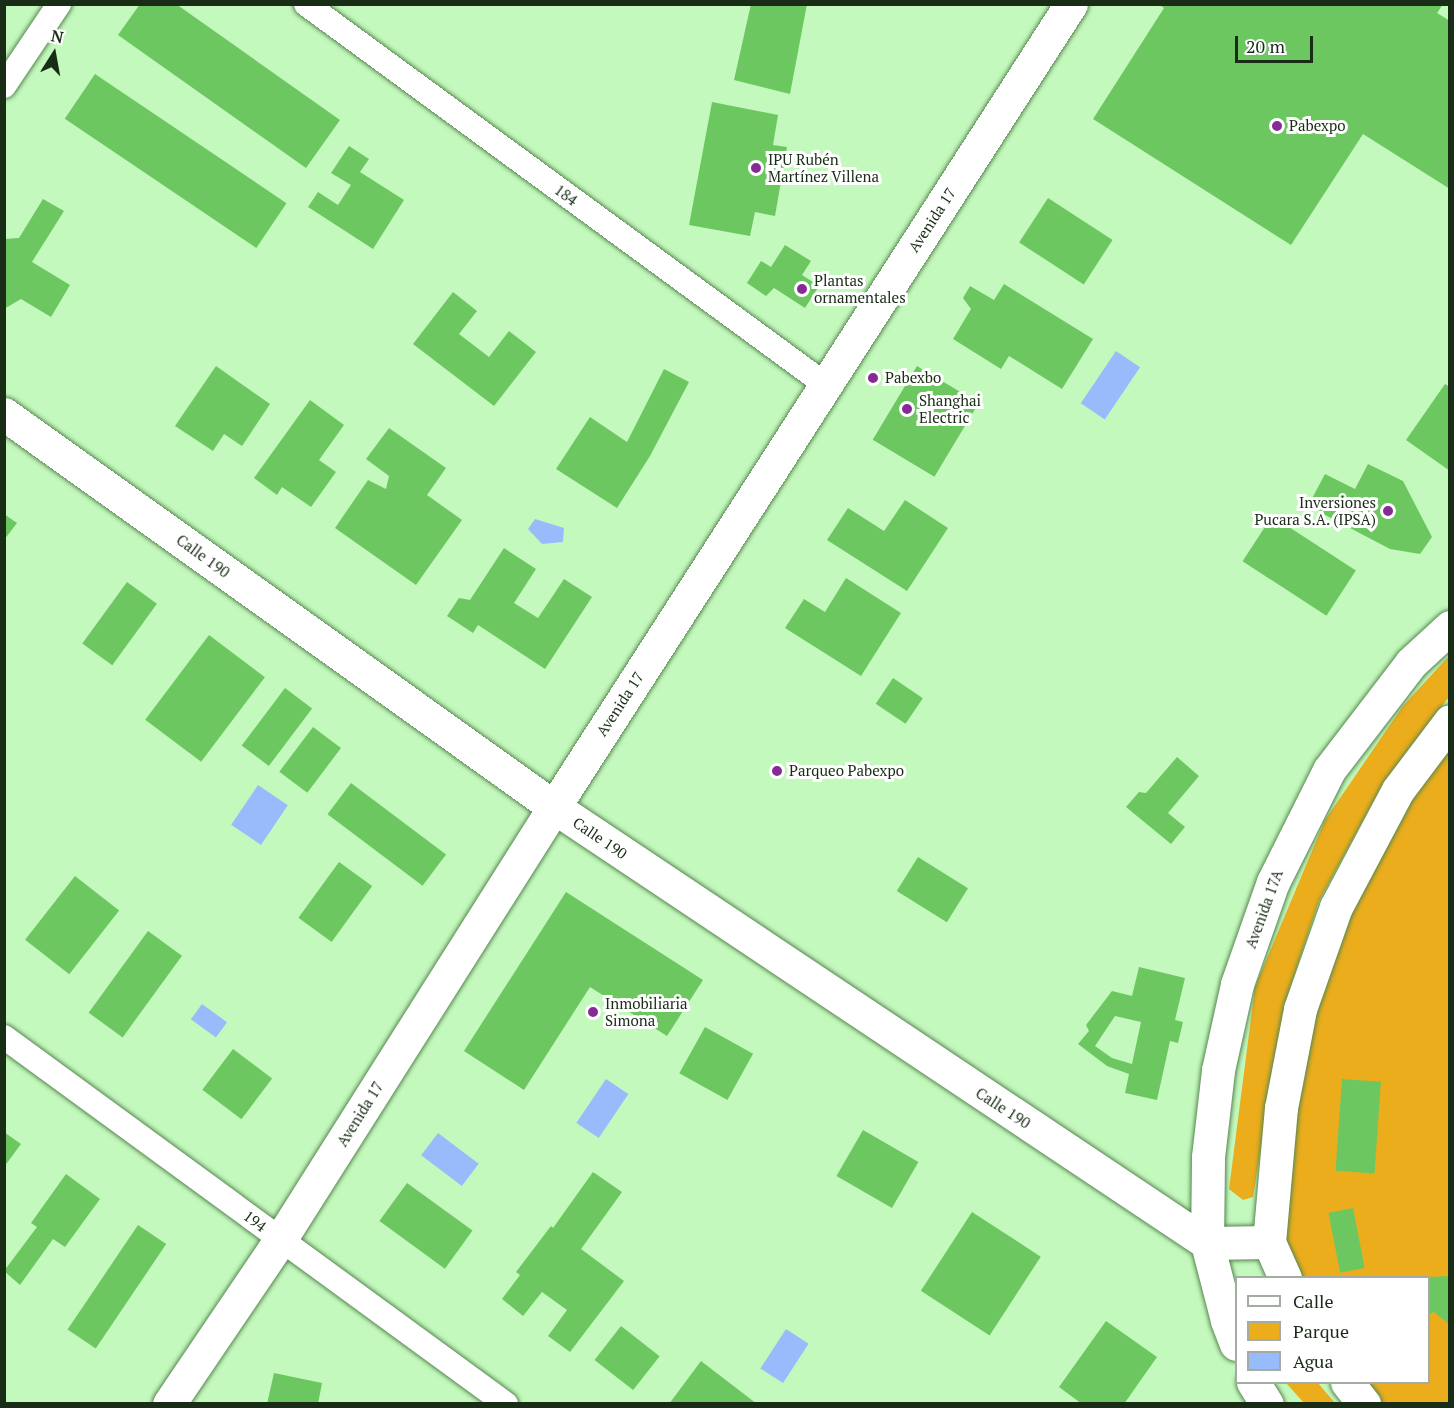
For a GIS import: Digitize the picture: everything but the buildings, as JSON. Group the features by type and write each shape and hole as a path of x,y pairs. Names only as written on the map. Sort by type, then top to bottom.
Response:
{"main road":[{"name":"Avenida 17","path":"169,1404 280,1240 554,807 1071,4"},
{"name":"Calle 190","path":"4,414 554,807 1207,1244"},
{"name":"Avenida 17A","path":"1207,1244 1208,1157 1218,1070 1237,984 1272,882 1329,770 1411,663 1449,627"},
{"path":"1284,1276 1269,1242 1281,1108 1300,1009 1336,907 1398,790 1449,721"},
{"path":"1235,1341 1207,1244 1269,1242"},
{"path":"1254,1384 1267,1404"},
{"path":"1348,1384 1364,1404"}],"street":[{"path":"4,86 59,4"},
{"name":"184","path":"306,4 826,385"},
{"name":"194","path":"4,1037 506,1404"}],"green space":[{"path":"1449,656 1449,697 1384,782 1319,901 1285,1003 1253,1197 1243,1200 1229,1189 1255,987 1325,820 1403,706"},
{"path":"1449,721 1449,1403 1364,1403 1348,1384 1430,1384 1430,1276 1285,1276 1281,1108 1300,1009"},
{"path":"1287,1384 1319,1384 1335,1403 1304,1403"}],"water":[{"path":"1116,351 1140,367 1105,419 1081,403"},
{"path":"535,519 564,528 563,542 542,544 528,529"},
{"path":"258,785 288,805 261,845 231,825"},
{"path":"202,1004 227,1022 216,1038 191,1019"},
{"path":"606,1079 628,1094 599,1138 576,1123"},
{"path":"438,1133 479,1164 462,1186 421,1155"},
{"path":"786,1329 809,1344 783,1383 760,1368"}],"place":[{"name":"Pabexpo","path":"1277,126"},
{"name":"IPU Rubén Martínez Villena","path":"756,168"},
{"name":"Plantas ornamentales","path":"802,289"},
{"name":"Pabexbo","path":"873,378"},
{"name":"Shanghai Electric","path":"907,409"},
{"name":"Inversiones Pucara S.A. (IPSA)","path":"1388,511"},
{"name":"Parqueo Pabexpo","path":"777,771"},
{"name":"Inmobiliaria Simona","path":"593,1012"}]}
